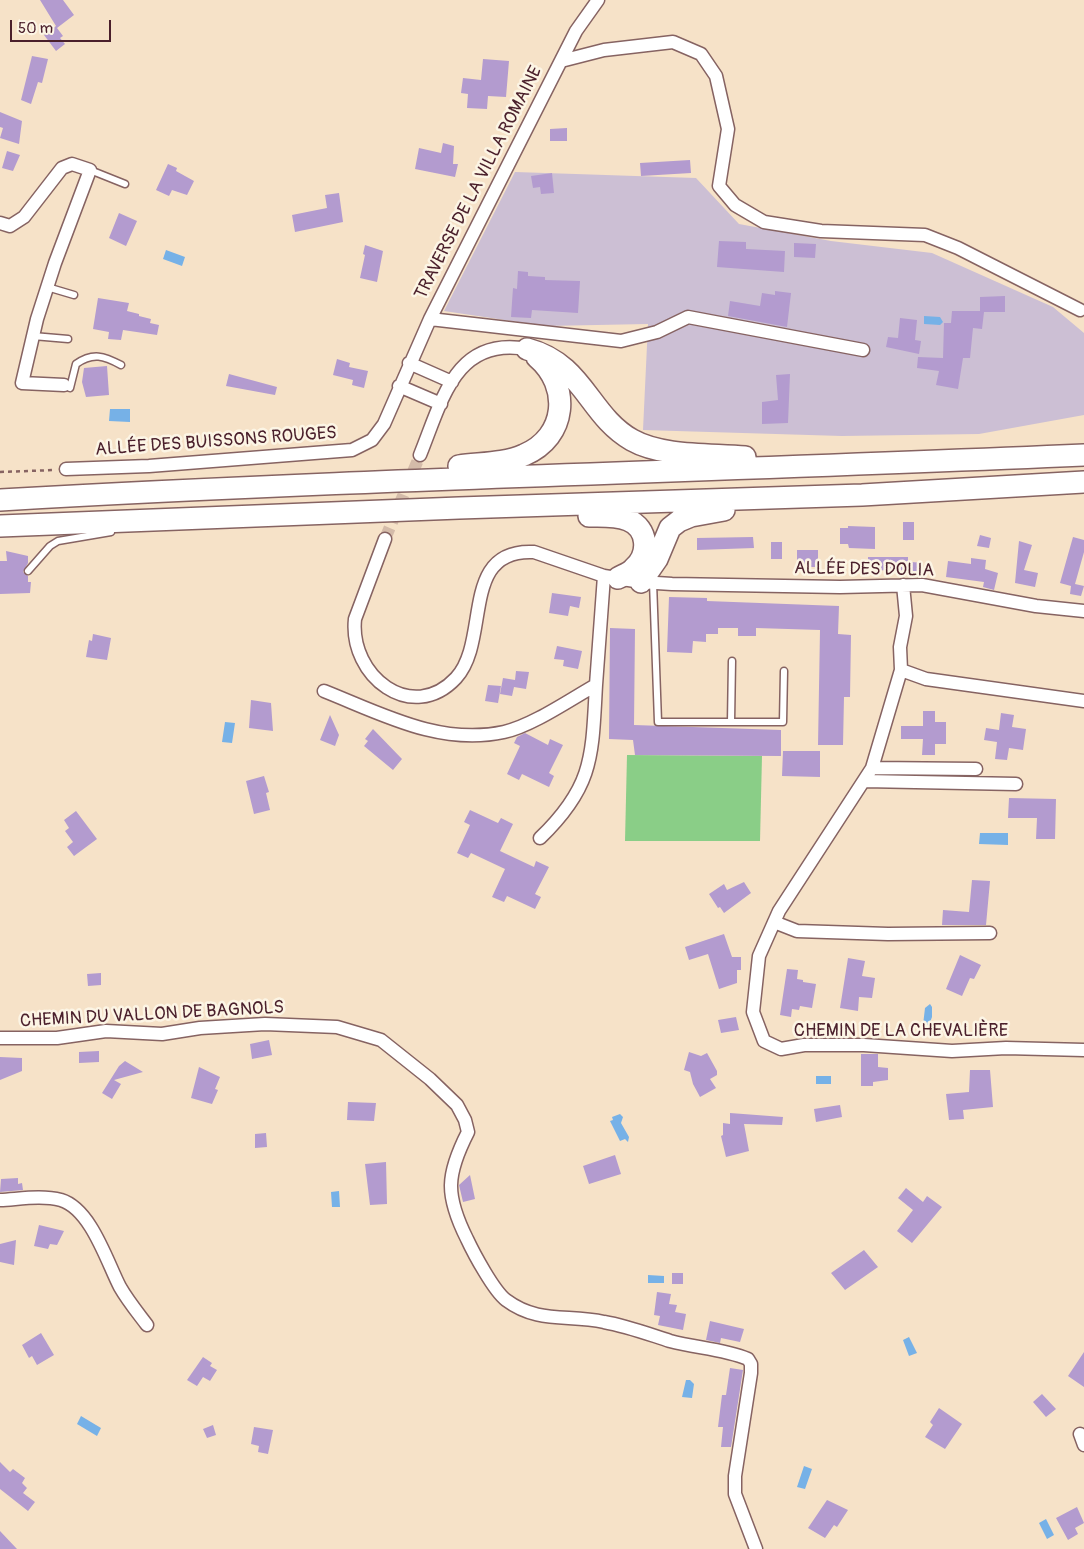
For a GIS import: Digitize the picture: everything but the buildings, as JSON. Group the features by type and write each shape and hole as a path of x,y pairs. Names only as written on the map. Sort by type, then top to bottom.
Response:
{"highway":[{"path":"324,483 498,461 522,456 535,450 552,430 560,407 560,396 552,373 527,349"},
{"path":"527,349 541,352 558,362 578,381 612,423 630,439 643,445 685,452 855,465"},
{"path":"0,500 324,483 855,465 1084,455"},
{"path":"0,526 862,495 1084,482"},
{"path":"647,582 670,528 679,521 691,516 862,495"},
{"path":"459,508 626,519 640,529 645,538 644,551 634,568 610,577"}],"street":[{"name":"TRAVERSE DE LA VILLA ROMAINE","path":"399,386 430,319 576,31 598,0"},
{"path":"561,61 604,50 673,42 701,54 716,76 728,129 719,186 735,205 764,222 821,231 925,235 958,248 1080,310"},
{"path":"0,223 10,226 24,218 62,168 72,164 90,170 48,287 33,336 22,383 64,385"},
{"path":"430,319 621,341 657,332 688,317 863,350"},
{"path":"420,455 452,382 472,357 485,350 510,346 527,349"},
{"path":"409,363 452,382"},
{"path":"399,386 441,404"},
{"name":"ALLÉE DES BUISSONS ROUGES","path":"66,469 149,466 352,450 372,440 378,434 399,386"},
{"name":"ALLÉE DES DOLIA","path":"385,539 355,619 354,631 362,661 372,676 386,688 411,696 425,695 443,688 456,678 465,665 474,641 478,599 484,581 493,567 504,558 524,552 534,552 610,577 647,582 840,587 922,585 1036,606 1084,611"},
{"path":"540,838 558,821 574,799 583,784 588,768 593,736 596,685 610,577"},
{"name":"CHEMIN DE LA CHEVALIÈRE","path":"903,585 906,616 900,647 901,670 872,768 774,922 758,956 753,1012 764,1040 781,1048 804,1045 864,1045 952,1051 1006,1048 1084,1050"},
{"path":"901,670 926,679 1084,701"},
{"path":"324,691 419,728 441,734 466,736 505,732 520,726 596,685"},
{"path":"872,768 976,769"},
{"path":"865,781 1016,784"},
{"path":"774,922 797,931 888,934 990,933"},
{"name":"CHEMIN DU VALLON DE BAGNOLS","path":"0,1038 57,1038 106,1031 162,1034 200,1028 265,1024 337,1027 381,1040 430,1079 456,1105 465,1120 468,1132 455,1158 450,1176 456,1217 476,1256 504,1299 531,1315 602,1321 671,1341 748,1359 751,1364 751,1373 735,1476 735,1494 756,1549"},
{"path":"0,1200 48,1198 64,1201 78,1210 100,1243 121,1289 147,1325"}],"lane":[{"path":"90,170 126,184"},
{"path":"48,287 74,295"},
{"path":"33,336 68,339"},
{"path":"64,385 70,388 76,364 86,356 106,357 121,366"},
{"path":"134,528 190,520"},
{"path":"28,571 50,546 58,541 115,531"},
{"path":"647,582 658,722 783,722 784,671"},
{"path":"731,722 732,661"}],"path":[{"path":"0,472 66,469"}],"shaded area":[{"path":"515,172 696,178 739,224 831,241 932,253 1053,307 1084,333 1084,415 979,434 842,436 643,430 648,324 545,326 444,311"}],"green space":[{"path":"627,755 762,756 760,841 625,841"}],"water":[{"path":"166,250 185,257 182,266 163,259"},
{"path":"924,316 940,317 943,322 940,325 924,324"},
{"path":"110,409 130,409 130,422 109,421"},
{"path":"225,722 235,723 232,743 222,742"},
{"path":"980,833 1008,833 1008,845 979,844"},
{"path":"930,1004 932,1007 932,1017 929,1025 923,1025 925,1008"},
{"path":"816,1076 831,1076 831,1084 816,1084"},
{"path":"620,1114 623,1117 621,1123 629,1137 628,1142 625,1139 620,1141 610,1121 613,1120 612,1117"},
{"path":"339,1191 340,1207 332,1207 331,1192"},
{"path":"648,1275 664,1276 664,1283 648,1283"},
{"path":"909,1337 917,1353 909,1356 903,1340"},
{"path":"686,1380 690,1380 694,1384 692,1398 682,1397"},
{"path":"81,1416 101,1428 97,1436 77,1424"},
{"path":"804,1466 812,1469 805,1489 797,1487"},
{"path":"1046,1519 1054,1535 1047,1539 1039,1523"}],"tunnel":[{"path":"385,539 420,455"}]}
